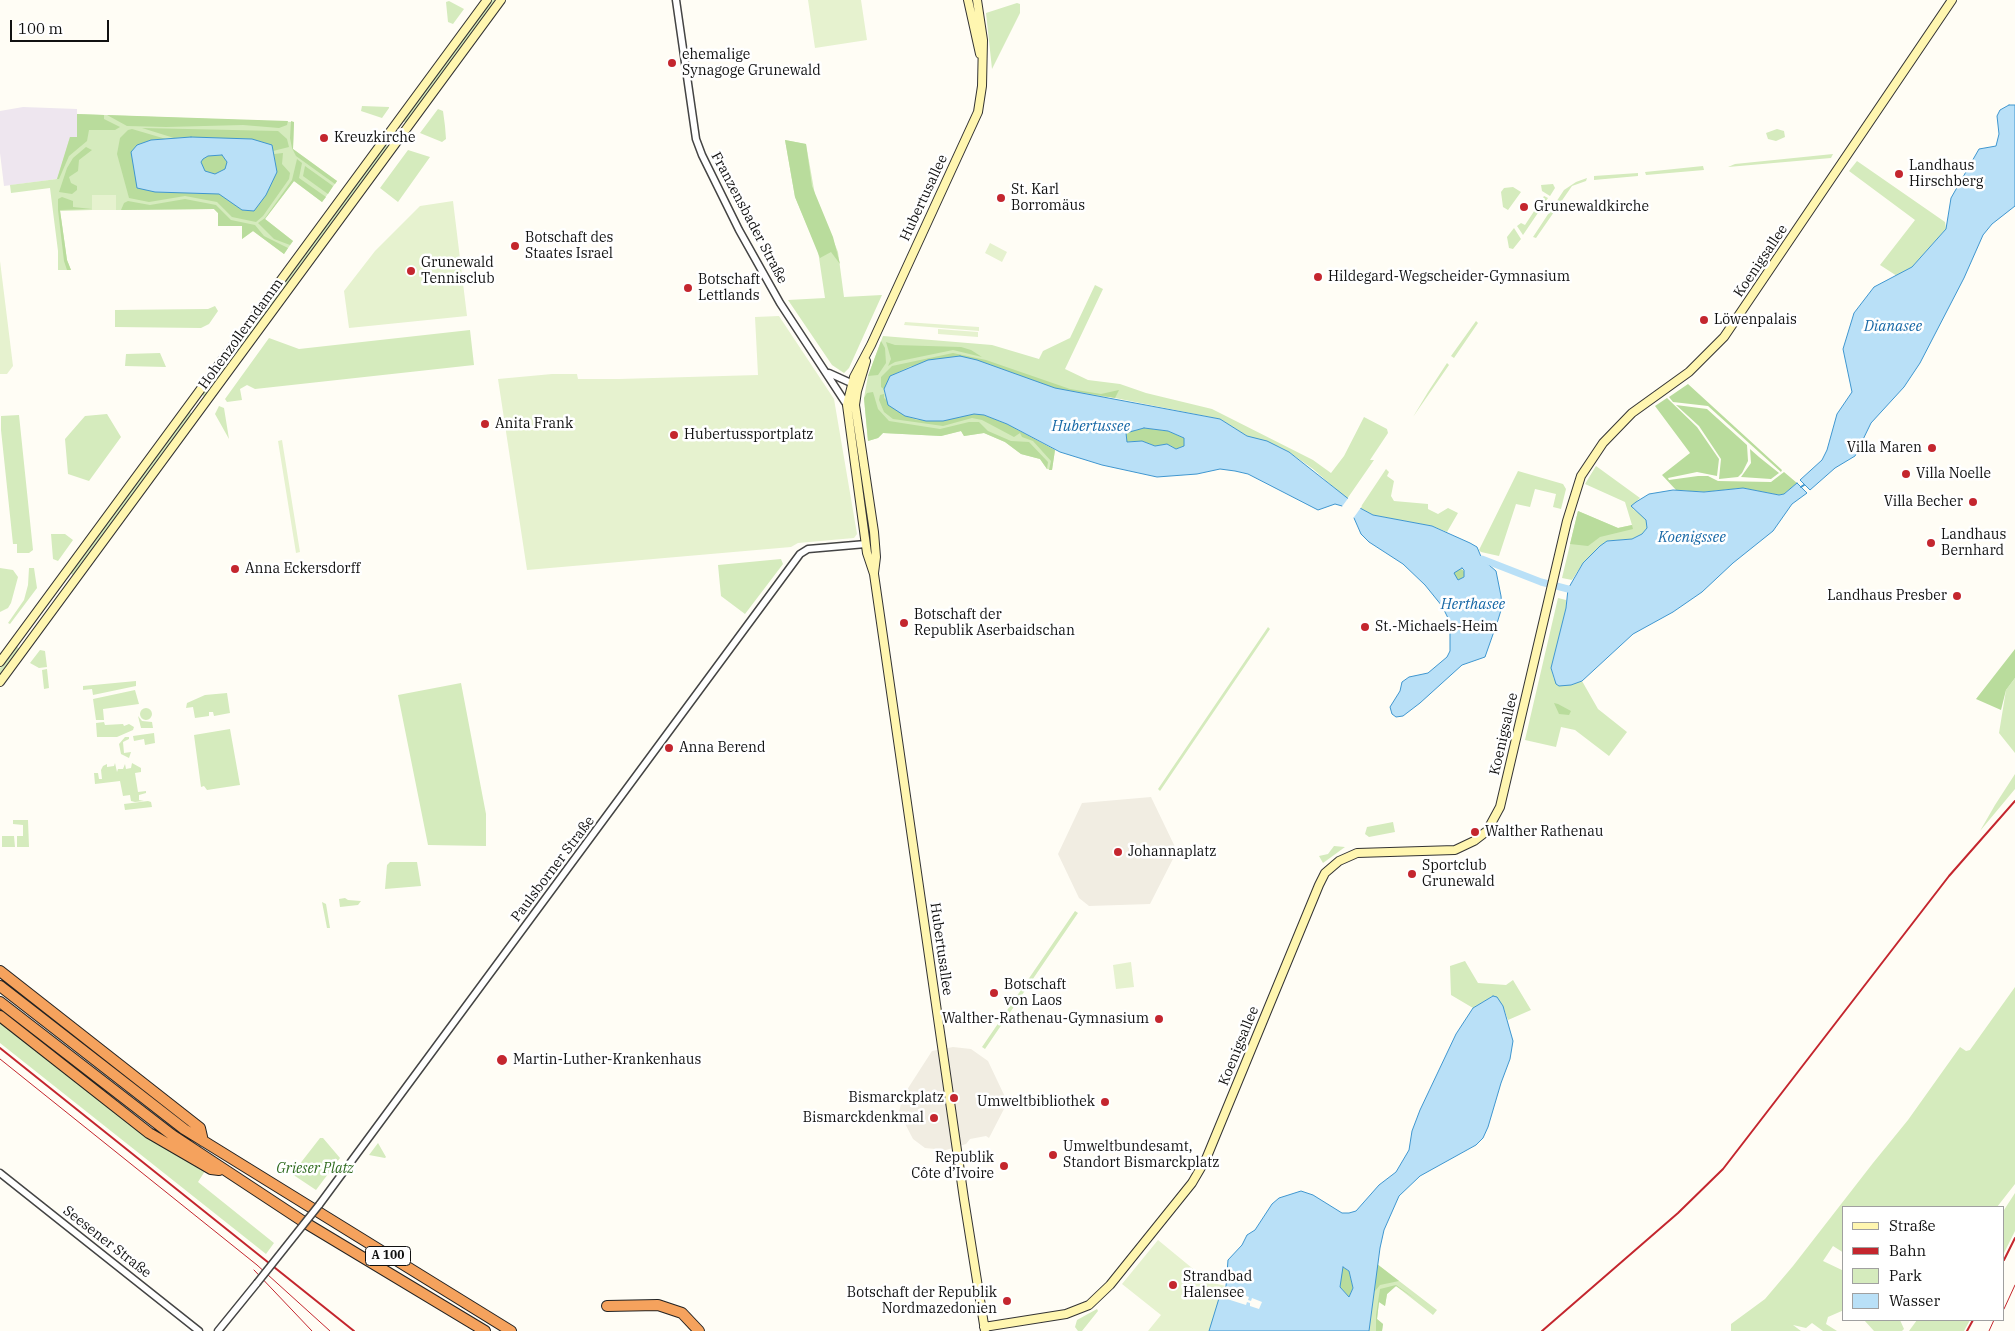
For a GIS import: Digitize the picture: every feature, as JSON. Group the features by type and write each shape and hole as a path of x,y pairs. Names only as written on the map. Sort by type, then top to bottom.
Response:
{"highway":[{"path":"0,971 200,1128 203,1141"},
{"name":"A 100","path":"0,986 124,1083 203,1141 511,1331"},
{"name":"A 100","path":"0,1002 172,1135 226,1171 485,1331"},
{"path":"0,1016 149,1132 210,1169 226,1171"},
{"path":"607,1306 648,1304 664,1306 682,1314 699,1331"}],"main road":[{"name":"Hohenzollerndamm","path":"0,662 487,0"},
{"name":"Hohenzollerndamm","path":"0,682 501,0"},
{"name":"Koenigsallee","path":"984,1330 1066,1314 1089,1305 1110,1285 1192,1183 1206,1159 1319,884 1325,874 1339,861 1357,853 1455,850 1474,841 1487,831 1500,806 1575,489 1592,459 1611,434 1632,413 1690,372 1724,337 1952,0"},
{"name":"Hubertusallee","path":"874,574 869,564 848,405 852,383 872,345 932,208 974,122 982,86 982,40 978,3 969,4 975,42 981,58"},
{"name":"Hubertusallee","path":"872,345 857,391 856,423 875,543 874,574 984,1330"},
{"path":"852,383 857,391"},
{"path":"866,544 875,543"}],"street":[{"name":"Franzensbader Straße","path":"676,0 696,139 702,155 739,230 780,303 848,405"},
{"path":"828,373 852,383"},
{"name":"Paulsborner Straße","path":"218,1331 319,1205 800,554 808,549 866,544"},
{"name":"Seesener Straße","path":"0,1173 199,1331"}],"shaded area":[{"path":"23,107 77,109 77,138 70,138 57,179 4,186 0,153 0,111"},
{"name":"Johannaplatz","path":"1151,797 1177,851 1150,904 1089,906 1079,898 1058,854 1082,803"},
{"name":"Bismarckplatz","path":"953,1047 971,1049 988,1061 1006,1099 1005,1107 989,1138 986,1136 970,1139 966,1144 946,1150 925,1148 913,1139 899,1112 903,1096 932,1051"}],"green space":[{"path":"491,0 497,0 407,123 402,121"},
{"path":"808,0 861,0 867,40 815,48"},
{"path":"449,1 464,9 453,24 448,22 446,2"},
{"path":"1017,3 1020,4 1020,13 992,69 986,13"},
{"path":"362,106 389,108 382,118 361,111"},
{"path":"438,109 443,111 445,126 446,139 442,142 420,133"},
{"path":"77,114 294,122 293,149 337,181 322,202 294,181 265,219 293,241 284,254 253,231 242,239 242,226 218,226 218,213 214,209 116,210 115,195 92,196 92,210 60,211 67,260 71,270 58,270 58,251 50,188 11,193 10,185 57,179 70,137 77,137"},
{"path":"77,114 104,115 104,119 120,127 115,130 89,130 87,141 69,156 59,179 57,179 70,137 77,137"},
{"path":"107,115 288,121 287,125 279,128 243,125 127,126"},
{"path":"291,121 294,122 293,149 337,181 335,184 296,156 292,148 290,138"},
{"path":"142,128 278,131 287,139 289,147 273,151 272,145 191,137 174,138"},
{"path":"132,129 166,139 151,140 137,145 131,152 155,192 219,194 242,210 253,211 266,195 277,172 274,154 283,153 282,164 290,173 289,179 263,216 256,222 232,217 217,202 185,196 149,202 129,198 117,154 120,138 128,130"},
{"path":"1777,129 1784,131 1785,137 1776,141 1768,139 1766,133"},
{"path":"785,140 806,144 815,195 838,252 844,297 882,295 849,368 844,373 832,365 788,300 825,298 818,251 795,197"},
{"path":"785,140 806,144 812,186 833,237 840,264 831,252 820,258 795,197"},
{"path":"384,145 390,146 284,289 280,286"},
{"path":"86,147 92,150 79,160 78,171 69,177 71,183 77,186 77,190 72,194 59,192 67,168 73,158"},
{"path":"408,150 430,157 398,202 380,188"},
{"path":"1833,154 1831,158 1728,167 1735,164"},
{"path":"222,155 227,162 225,169 215,174 205,171 201,162 203,159 208,156"},
{"path":"297,159 302,163 299,178 326,197 322,202 294,181 265,219 293,241 290,245 274,239 258,223 265,218 292,180"},
{"path":"1857,161 1945,222 1946,229 1912,267 1897,276 1880,265 1915,220 1849,171"},
{"path":"305,166 333,186 328,194 303,176"},
{"path":"1703,166 1704,170 1646,175 1645,172"},
{"path":"1638,173 1638,176 1594,180 1594,176"},
{"path":"1587,178 1586,181 1572,186 1536,238 1533,237 1564,190 1576,182"},
{"path":"1553,184 1555,188 1550,196 1542,191 1541,185"},
{"path":"1513,187 1521,192 1508,210 1503,207 1501,192 1504,188"},
{"path":"92,195 116,195 116,210 92,210"},
{"path":"1544,196 1548,198 1523,235 1517,226 1521,223 1525,225"},
{"path":"62,197 73,201 73,207 92,209 60,210 67,260 71,270 67,270 64,261 58,210 58,199"},
{"path":"185,199 216,205 231,220 255,225 264,236 288,248 284,254 253,231 242,239 242,226 218,226 218,213 214,209 121,210 124,203 128,201 150,205"},
{"name":"Grunewald Tennisclub","path":"453,201 467,316 349,328 344,291 375,251 420,206"},
{"path":"1514,228 1521,239 1513,249 1509,248 1507,237"},
{"path":"990,243 1007,252 1002,262 985,253"},
{"path":"0,261 13,366 7,374 0,374"},
{"path":"1095,285 1103,289 1065,369 1088,380 1120,384 1146,393 1212,409 1313,460 1331,473 1344,456 1364,417 1387,429 1388,433 1370,460 1374,460 1347,499 1313,469 1289,452 1247,436 1220,419 1110,397 884,389 885,394 984,415 1055,450 1052,470 1047,469 1040,459 1021,454 1005,442 984,433 964,436 961,431 941,436 883,433 878,438 868,441 864,398 868,376 883,336 992,345 1039,359 1043,351 1070,338"},
{"path":"278,289 282,292 205,397 201,394"},
{"path":"215,306 218,311 209,324 201,328 115,327 115,310 208,309"},
{"name":"Hubertussportplatz","path":"779,316 834,399 857,534 854,538 798,543 791,547 527,570 498,379 552,374 577,374 578,379 758,375 755,317"},
{"path":"1476,321 1478,323 1454,358 1451,356"},
{"path":"905,322 979,327 979,331 904,325"},
{"path":"938,329 978,332 978,337 938,334"},
{"path":"470,330 474,365 255,389 247,385 240,389 242,400 227,402 225,399 269,338 299,349"},
{"path":"881,341 885,348 886,363 878,375 868,376"},
{"path":"886,342 895,345 961,347 971,350 982,357 953,350 895,362 888,366 891,359"},
{"path":"160,353 166,367 125,366 126,354"},
{"path":"953,353 986,360 1070,389 1101,394 1119,390 1115,398 1055,388 977,360 911,366 890,376 884,389 881,387 881,377 892,366"},
{"path":"1447,363 1449,365 1413,417 1428,392"},
{"path":"1688,384 1782,470 1781,472 1708,406 1673,402 1669,397"},
{"path":"873,392 878,409 889,421 940,429 969,422 979,422 988,431 1011,441 1029,442 1048,462 1047,469 1040,459 1021,454 1005,442 984,433 964,436 961,431 941,436 883,433 878,438 868,441 864,398 867,393"},
{"path":"884,394 884,398 905,416 917,420 942,421 974,414 984,415 1007,424 1055,450 1052,470 1049,470 1051,461 1033,441 1022,437 1020,433 1014,437 982,420 972,418 943,426 893,419 884,412 879,400 880,395"},
{"path":"1667,398 1697,427 1719,459 1717,476 1697,472 1668,478 1669,480 1708,476 1718,481 1771,482 1784,472 1797,483 1784,494 1779,495 1743,488 1704,492 1676,490 1662,475 1690,453 1655,406"},
{"path":"1676,405 1707,409 1747,445 1748,461 1738,477 1719,479 1721,459 1699,426"},
{"path":"219,406 224,408 229,439 215,414"},
{"path":"189,411 192,414 74,576 70,573"},
{"path":"107,414 121,437 89,481 68,474 65,439 85,416"},
{"path":"19,415 33,550 29,553 17,553 17,544 13,544 1,430 1,416"},
{"path":"1145,428 1168,431 1184,438 1184,446 1176,449 1167,444 1155,446 1142,441 1126,442 1124,436 1128,431"},
{"path":"282,440 300,552 296,553 278,441"},
{"path":"1750,449 1779,473 1771,479 1741,477 1751,463"},
{"path":"1596,466 1640,498 1633,509 1646,520 1647,528 1642,534 1632,539 1607,541 1583,563 1572,580 1562,578 1578,511 1618,528 1632,525 1625,502 1585,484"},
{"path":"1386,469 1389,472 1387,476 1394,481 1391,496 1394,501 1428,504 1428,509 1438,514 1448,508 1458,513 1447,532 1432,526 1373,515 1360,508"},
{"path":"1518,471 1563,484 1566,489 1561,509 1553,507 1556,494 1535,489 1530,507 1516,504 1499,556 1481,552 1479,550"},
{"path":"1578,511 1618,528 1632,525 1633,529 1600,537 1588,546 1570,544"},
{"path":"51,534 65,534 73,540 58,561 53,559"},
{"path":"781,559 783,564 745,614 721,596 718,565"},
{"path":"0,568 13,570 18,577 11,603 8,608 0,612"},
{"path":"29,568 34,568 37,588 10,624 8,623 24,600 28,585"},
{"path":"1459,568 1465,574 1459,580 1453,574"},
{"path":"1558,598 1566,600 1566,608 1551,668 1554,679 1571,685 1582,681 1598,709 1627,732 1609,756 1575,730 1561,727 1556,747 1525,740"},
{"path":"1268,627 1270,629 1160,791 1158,789"},
{"path":"16,646 20,649 0,677 0,668"},
{"path":"2015,649 2015,678 2006,690 2001,710 1976,699"},
{"path":"40,650 45,651 47,667 39,668 30,663"},
{"path":"47,669 49,688 44,689 42,670"},
{"path":"2015,678 2015,753 1999,733 2006,690"},
{"path":"136,681 136,686 93,695 92,689 83,690 83,686"},
{"path":"461,683 486,814 486,846 428,845 398,695"},
{"path":"135,690 139,704 103,709 104,720 96,720 93,699"},
{"path":"227,693 230,713 214,716 213,712 209,712 209,716 195,718 193,707 186,708 187,703 205,695"},
{"path":"1554,703 1571,711 1569,715 1559,714"},
{"path":"146,708 152,714 146,720 140,714"},
{"path":"138,716 142,721 152,722 153,728 141,728"},
{"path":"104,722 105,725 123,724 124,726 129,724 134,727 133,730 117,737 97,737 96,723"},
{"path":"230,729 240,785 207,790 204,786 201,787 194,735"},
{"path":"154,733 155,743 145,745 144,739 134,741 133,736"},
{"path":"125,737 129,737 129,739 123,742 124,753 131,752 129,758 121,754 119,744"},
{"path":"115,763 117,772 118,769 123,769 125,764 126,769 131,768 132,763 141,768 141,772 135,773 138,792 146,791 146,793 139,795 139,800 144,801 135,802 131,801 130,795 123,796 120,781 95,784 94,773 98,773 99,779 102,779 101,770 103,766 107,764 107,767 114,766"},
{"path":"2015,774 2015,789 1980,831 1995,805"},
{"path":"151,802 152,807 125,810 124,804"},
{"path":"13,820 28,820 29,847 17,847 17,836 23,836 23,825 13,824"},
{"path":"1393,822 1395,832 1369,837 1365,834 1367,827"},
{"path":"2,836 14,836 15,847 2,847"},
{"path":"1334,846 1345,847 1323,863 1319,856 1328,854"},
{"path":"390,862 417,862 421,886 385,889 387,865"},
{"path":"345,898 361,901 358,905 340,907 339,899"},
{"path":"322,902 326,904 330,928 327,928"},
{"path":"1075,911 1078,913 985,1049 982,1047"},
{"path":"1465,961 1478,983 1506,985 1513,980 1531,1010 1508,1020 1503,1006 1493,996 1473,1008 1451,995 1450,966"},
{"path":"1131,962 1134,987 1116,989 1113,965"},
{"path":"2015,987 2015,1184 1998,1206 1842,1206 1842,1252 1833,1246 1823,1261 1842,1270 1842,1311 1828,1317 1826,1324 1837,1331 1823,1331 1812,1323 1806,1328 1793,1325 1801,1331 1731,1331 1731,1324 1765,1299 1793,1266 1908,1120 1960,1047 1966,1051 1970,1050"},
{"path":"0,1023 138,1131 205,1171 198,1182 274,1243 266,1254 0,1043"},
{"name":"Grieser Platz","path":"320,1138 323,1138 340,1158 316,1190 292,1174"},
{"path":"378,1143 386,1157 385,1158 369,1155"},
{"path":"2015,1193 2015,1231 2005,1251 2005,1208"},
{"name":"Strandbad Halensee","path":"1158,1240 1209,1282 1226,1286 1276,1331 1148,1331 1161,1315 1122,1284"},
{"path":"1377,1264 1437,1310 1433,1315 1396,1286 1387,1294 1385,1306 1379,1302 1377,1319 1383,1324 1382,1331 1369,1331"},
{"path":"1377,1264 1399,1281 1380,1285 1375,1291"},
{"path":"1343,1267 1349,1271 1353,1288 1349,1297 1340,1287 1341,1270"},
{"path":"1396,1285 1417,1300 1396,1286 1387,1294 1385,1306 1379,1302 1377,1319 1383,1324 1382,1331 1376,1331 1376,1315 1380,1289"},
{"path":"1097,1309 1098,1311 1082,1331 1078,1331 1075,1327 1077,1320"},
{"path":"1865,1321 1900,1321 1904,1329 1902,1331 1874,1331"},
{"path":"1916,1321 1969,1321 1964,1331 1909,1331"}],"water":[{"name":"Dianasee","path":"2009,105 2015,105 2015,206 1992,224 1983,235 1964,278 1920,363 1904,387 1871,423 1855,456 1835,468 1810,490 1800,480 1822,460 1827,450 1837,414 1852,392 1843,349 1854,313 1874,287 1912,267 1946,229 1951,198 1979,149 1996,146 1999,134 1997,116 2000,110"},
{"path":"191,137 252,139 272,145 277,172 266,195 254,211 242,210 219,194 155,192 137,188 131,152 137,145 151,140","holes":["222,155 227,162 225,169 215,174 205,171 201,162 208,156"]},
{"name":"Hubertussee","path":"960,356 977,360 1055,388 1220,419 1247,436 1267,441 1289,452 1360,508 1373,515 1432,526 1470,543 1477,547 1482,559 1496,571 1501,596 1502,607 1485,657 1462,665 1420,703 1403,716 1396,717 1392,714 1390,707 1400,691 1402,682 1409,677 1428,673 1447,657 1450,651 1450,622 1442,606 1425,585 1403,564 1369,542 1361,534 1354,518 1342,506 1335,504 1318,510 1248,474 1235,471 1220,469 1197,474 1157,477 1102,465 1060,452 1007,424 984,415 974,414 943,421 926,421 905,416 888,405 884,389 890,376 928,360","holes":["1144,428 1168,431 1184,438 1184,446 1176,449 1167,444 1155,446 1142,441 1127,442 1126,433","1462,568 1464,570 1464,577 1458,580 1454,573"]},
{"name":"Koenigssee","path":"1797,483 1807,493 1792,504 1773,531 1733,563 1702,592 1673,612 1633,634 1582,681 1571,685 1559,686 1556,684 1551,668 1566,608 1568,589 1583,563 1600,546 1607,541 1632,539 1642,534 1647,528 1646,520 1631,506 1649,494 1673,490 1704,492 1743,488 1779,495 1784,494"},
{"path":"1493,996 1497,997 1503,1006 1513,1041 1510,1059 1483,1138 1476,1145 1420,1176 1399,1196 1384,1230 1380,1248 1369,1331 1209,1331 1220,1295 1226,1286 1228,1260 1242,1245 1247,1235 1255,1230 1272,1204 1279,1198 1301,1191 1313,1195 1342,1213 1349,1213 1356,1211 1379,1185 1396,1172 1409,1150 1412,1131 1420,1110 1456,1034 1473,1008","holes":["1343,1267 1349,1271 1353,1288 1349,1297 1340,1287"]}],"pier":[{"path":"1349,497 1362,506 1352,520 1341,508"},
{"path":"1230,1290 1249,1297 1248,1300 1251,1301 1252,1298 1262,1302 1259,1309 1250,1306 1250,1303 1247,1302 1246,1305 1227,1299 1228,1296 1221,1293 1228,1294"}],"waterway":[{"path":"1482,559 1541,582 1568,589"}],"tram line":[{"path":"0,1059 257,1265 330,1331"},
{"path":"254,1270 312,1331"},
{"path":"2005,1307 2015,1285"},
{"path":"1989,1331 1994,1321"}],"railway":[{"path":"1542,1331 1678,1213 1723,1169 1949,876 2015,801"},
{"path":"0,1048 354,1331"},
{"path":"2005,1258 2015,1238"},
{"path":"1967,1331 1972,1321"}],"place":[{"name":"ehemalige Synagoge Grunewald","path":"672,63"},
{"name":"Kreuzkirche","path":"324,138"},
{"name":"Landhaus Hirschberg","path":"1899,174"},
{"name":"St. Karl Borromäus","path":"1001,198"},
{"name":"Grunewaldkirche","path":"1524,207"},
{"name":"Botschaft des Staates Israel","path":"515,246"},
{"name":"Grunewald Tennisclub","path":"411,271"},
{"name":"Hildegard-Wegscheider-Gymnasium","path":"1318,277"},
{"name":"Botschaft Lettlands","path":"688,288"},
{"name":"Löwenpalais","path":"1704,320"},
{"name":"Anita Frank","path":"485,424"},
{"name":"Hubertussportplatz","path":"674,435"},
{"name":"Villa Maren","path":"1932,448"},
{"name":"Villa Noelle","path":"1906,474"},
{"name":"Villa Becher","path":"1973,502"},
{"name":"Landhaus Bernhard","path":"1931,543"},
{"name":"Anna Eckersdorff","path":"235,569"},
{"name":"Landhaus Presber","path":"1957,596"},
{"name":"Botschaft der Republik Aserbaidschan","path":"904,623"},
{"name":"St.-Michaels-Heim","path":"1365,627"},
{"name":"Anna Berend","path":"669,748"},
{"name":"Walther Rathenau","path":"1475,832"},
{"name":"Johannaplatz","path":"1118,852"},
{"name":"Sportclub Grunewald","path":"1412,874"},
{"name":"Botschaft von Laos","path":"994,993"},
{"name":"Walther-Rathenau-Gymnasium","path":"1159,1019"},
{"name":"Martin-Luther-Krankenhaus","path":"502,1060"},
{"name":"Bismarckplatz","path":"954,1098"},
{"name":"Umweltbibliothek","path":"1105,1102"},
{"name":"Bismarckdenkmal","path":"934,1118"},
{"name":"Umweltbundesamt, Standort Bismarckplatz","path":"1053,1155"},
{"name":"Republik Côte d’Ivoire","path":"1004,1166"},
{"name":"Strandbad Halensee","path":"1173,1285"},
{"name":"Botschaft der Republik Nordmazedonien","path":"1007,1301"}],"water label":[{"name":"Herthasee","path":"1473,605"}]}
